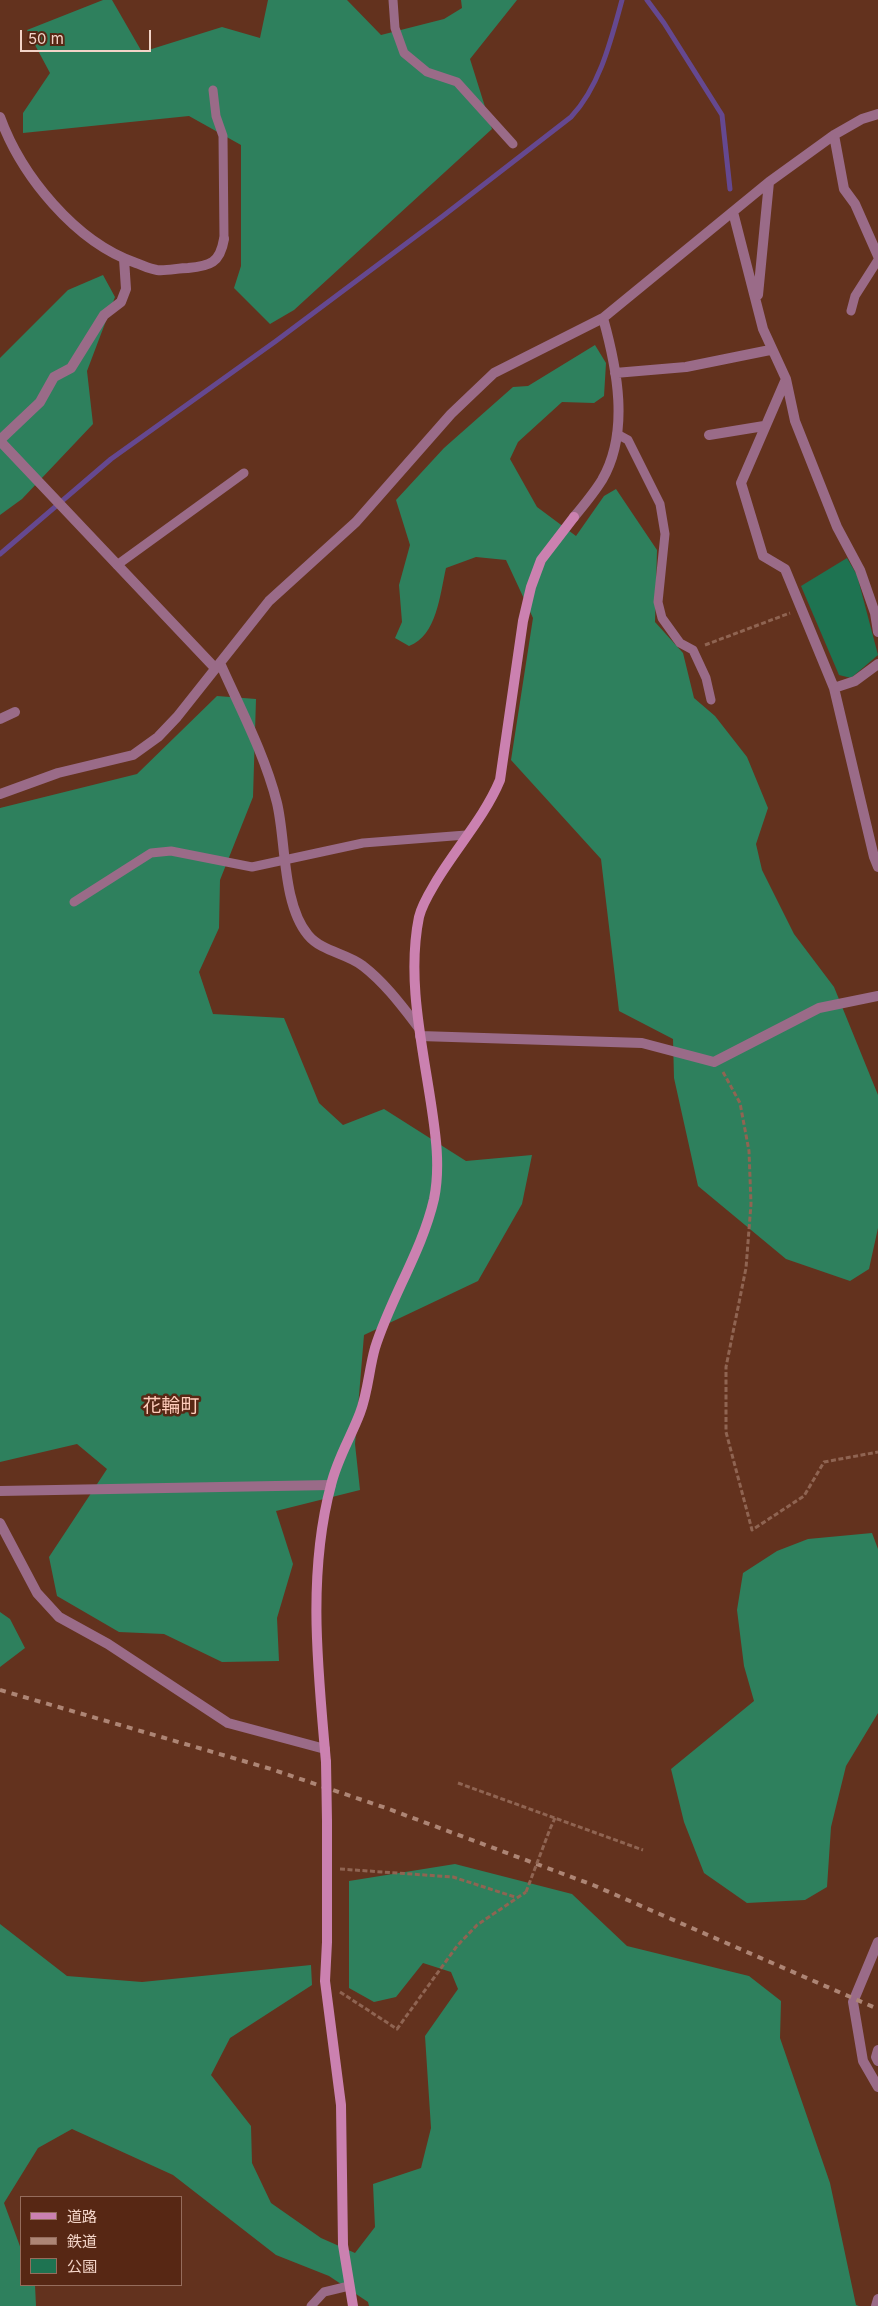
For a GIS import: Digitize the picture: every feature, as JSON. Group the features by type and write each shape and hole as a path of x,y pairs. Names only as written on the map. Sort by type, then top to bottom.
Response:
{"street":[{"path":"0,794 58,773 134,755 158,737 218,666 269,601 356,522 451,414 494,373 603,318 769,182 834,134 862,119 878,114"},
{"path":"0,117 2,129 10,145 37,186 92,241 124,259 157,270 205,266 216,260 222,250 224,239"},
{"path":"834,134 844,189 855,204 878,256"},
{"path":"757,303 769,182"},
{"path":"733,212 762,329 770,350 786,379 795,421 837,527 860,570 875,613 878,632"},
{"path":"124,259 126,288 121,302 104,315 71,368 54,377 40,402 0,440 117,565 218,666 262,761 277,803 285,861 295,911 307,934 321,946 362,965 389,991 420,1032"},
{"path":"353,2306 343,2245 340,2105 325,1982 326,1762 316,1628 317,1586 331,1485 342,1450 360,1414 368,1388 374,1351 382,1328 428,1222 434,1196 437,1148 416,995 415,955 420,914 424,901 466,835 492,799 500,780 523,621 531,587 541,560 602,479 617,434 619,411 615,374 603,318"},
{"path":"615,374 686,367 770,350"},
{"path":"786,379 764,426 741,484 763,556 785,569 834,688 878,867"},
{"path":"709,435 764,426"},
{"path":"834,688 855,681 878,664"},
{"path":"0,719 15,712"},
{"path":"420,1032 642,1043 714,1062 819,1008 878,996"},
{"path":"0,1491 331,1485"},
{"path":"0,1524 37,1593 59,1617 108,1644 228,1723 325,1749"},
{"path":"878,1942 853,2002 863,2061 878,2087"},
{"path":"878,2050 876,2057 878,2061"},
{"path":"876,2306 878,2298"}],"lane":[{"path":"393,0 395,28 404,53 427,72 457,82 513,144"},
{"path":"213,90 216,116 223,136 224,239"},
{"path":"851,311 855,296 878,260"},
{"path":"617,434 628,440 660,504 665,534 658,602 662,618 680,643 692,650 706,678 711,700"},
{"path":"117,565 244,473"},
{"path":"74,902 151,853 171,851 252,867 363,843 466,835"},
{"path":"311,2306 324,2292 349,2286"}],"path":[{"path":"692,650 802,608"},
{"path":"714,1062 726,1077 740,1104 749,1151 751,1204 746,1268 726,1367 726,1432 752,1530 804,1496 824,1462 878,1452"},
{"path":"458,1782 643,1850"},
{"path":"325,1982 397,2029 457,1946 477,1925 526,1892 555,1818"},
{"path":"327,1869 453,1877 516,1898"}],"green space":[{"path":"103,0 112,0 142,52 222,27 260,38 268,0 347,0 381,35 444,19 462,8 461,0 517,0 470,59 492,129 294,310 270,324 234,288 241,266 241,145 189,116 23,133 23,113 50,73 27,30"},
{"path":"103,275 115,297 87,371 93,424 22,499 0,515 0,358 68,290"},
{"path":"595,345 606,363 604,396 594,403 562,402 518,442 510,459 537,507 576,536 604,496 616,489 657,550 655,622 683,653 694,698 715,716 747,757 768,808 756,844 762,870 794,934 834,987 878,1095 878,1228 869,1269 850,1281 786,1259 698,1186 674,1078 673,1039 619,1011 601,859 511,760 533,618 506,560 476,557 446,568 436,613 426,633 409,646 395,638 402,622 399,585 410,545 396,500 444,448 513,387 528,386"},
{"path":"847,558 857,575 878,655 851,678 839,675 801,586"},
{"path":"217,696 256,699 253,797 220,880 219,928 199,972 213,1014 284,1018 319,1103 343,1125 384,1109 466,1161 532,1155 522,1204 478,1281 364,1335 355,1444 360,1490 276,1511 293,1564 277,1618 279,1661 222,1662 164,1634 119,1632 57,1596 49,1557 107,1469 77,1444 0,1462 0,808 137,774"},
{"path":"872,1533 878,1549 878,1713 846,1766 831,1827 827,1887 805,1900 747,1903 704,1873 684,1822 671,1769 754,1701 744,1666 737,1610 743,1573 777,1551 808,1539"},
{"path":"0,1612 10,1619 25,1648 0,1667"},
{"path":"455,1864 572,1894 627,1946 749,1976 781,2001 780,2038 830,2183 856,2305 859,2306 369,2306 368,2302 329,2276 276,2255 173,2175 72,2129 38,2148 4,2203 20,2246 20,2286 35,2286 36,2306 0,2306 0,1924 67,1976 142,1982 311,1965 312,1985 230,2038 211,2075 251,2126 252,2163 271,2203 321,2238 355,2253 375,2227 373,2184 421,2168 431,2128 425,2036 458,1989 451,1972 423,1963 396,1997 374,2002 349,1988 349,1881"}],"waterway":[{"path":"0,554 111,459 276,341 571,117 581,105 597,77 609,46 622,0"},
{"path":"647,0 664,23 722,115 730,189"}],"railway":[{"path":"0,1690 271,1769 386,1808 593,1885 878,2009"}],"district":[{"name":"花輪町","path":"171,1406"}]}
